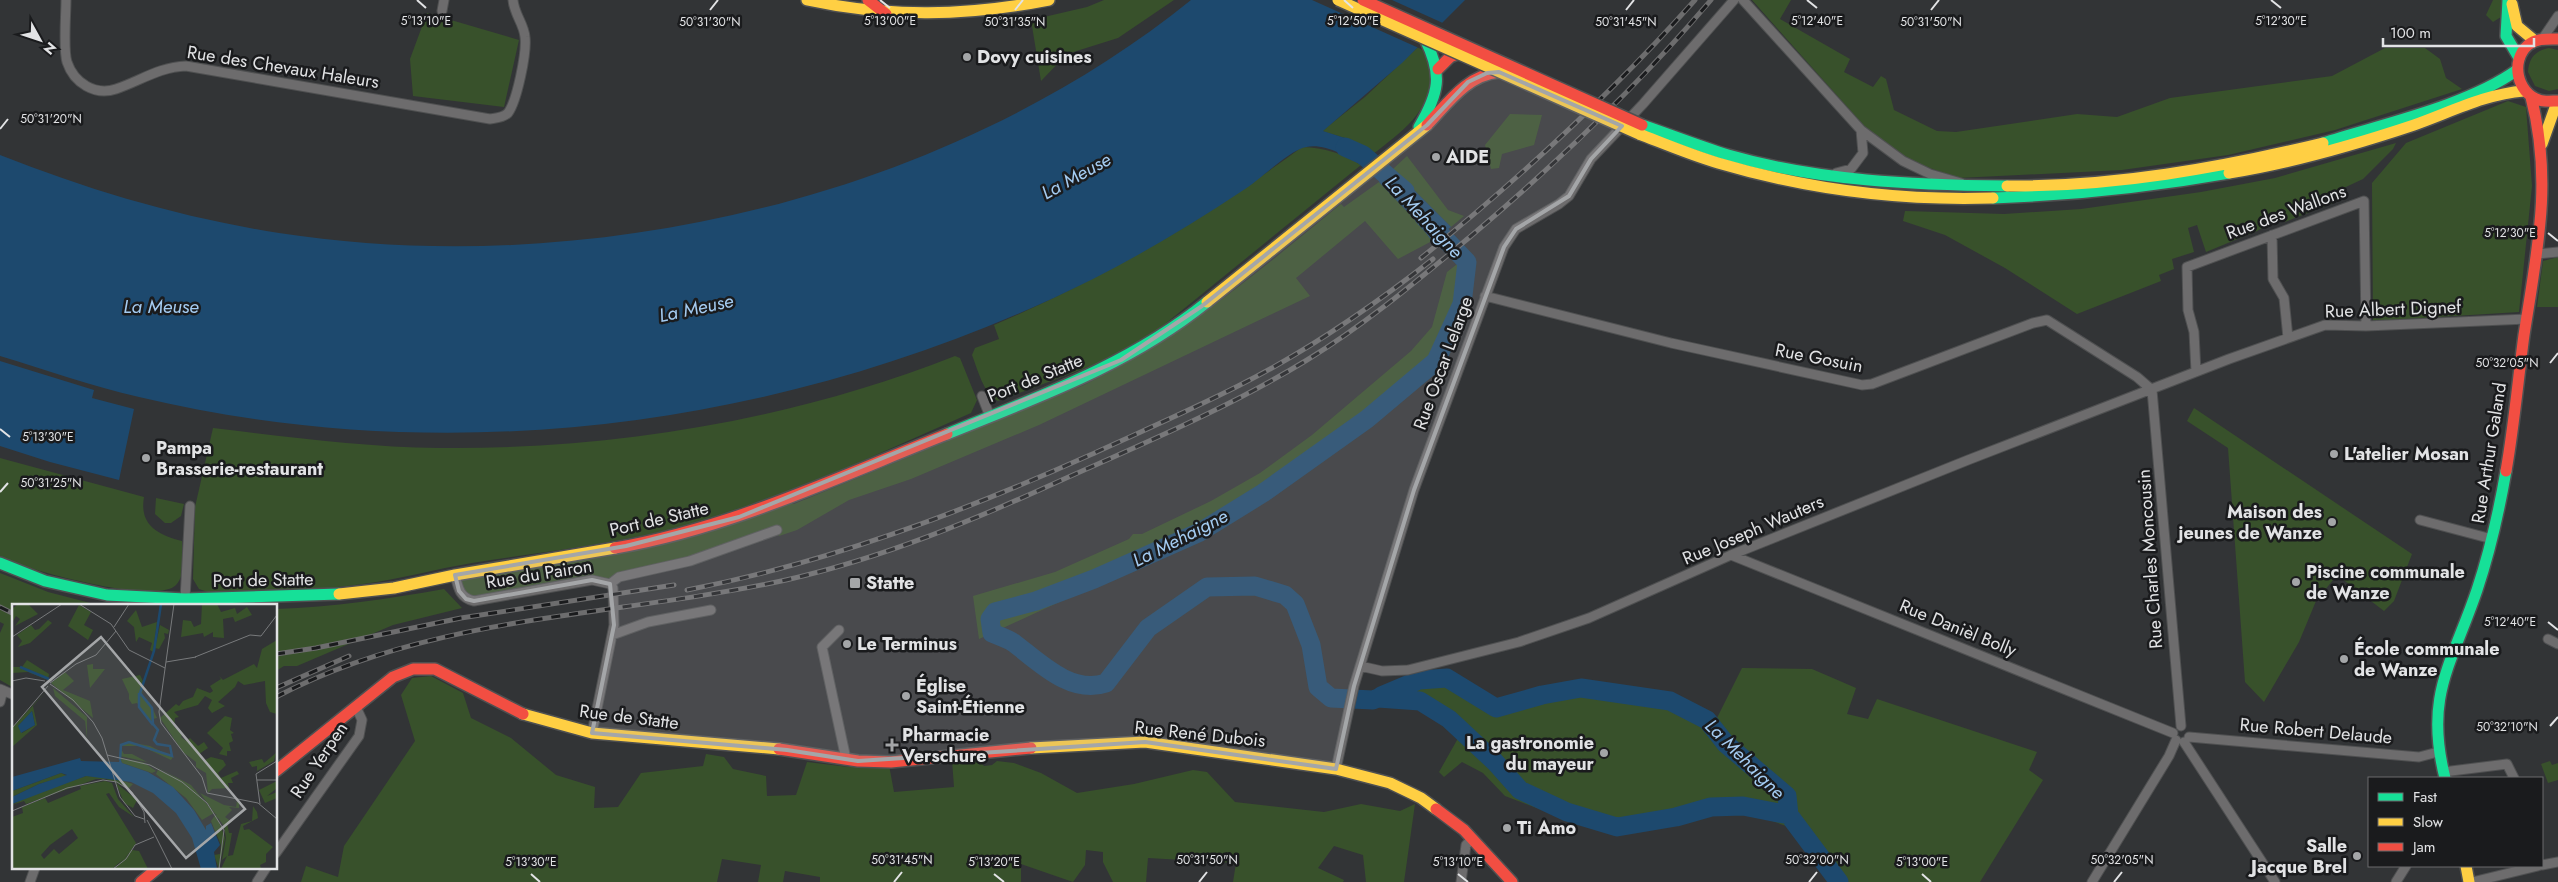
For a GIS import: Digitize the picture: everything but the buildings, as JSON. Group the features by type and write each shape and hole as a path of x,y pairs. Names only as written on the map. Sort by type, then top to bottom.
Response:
{"main road":[{"path":"807,0 837,8 886,14 976,12 1023,6 1049,0"},
{"path":"868,0 886,14"},
{"path":"1338,0 1499,72 1641,130 1706,150 1772,166 1828,175 1912,184 2058,184 2134,179 2208,169 2281,154 2384,126 2485,88 2517,70"},
{"path":"1363,0 1472,48 1704,160 1770,178 1867,191 1978,198 2135,189 2209,178 2283,163 2385,135 2507,93 2527,94 2544,102 2558,102 2541,146"},
{"path":"2508,0 2506,36 2519,58"},
{"path":"2512,0 2515,25 2518,31 2539,40"},
{"path":"1415,133 1434,101 1439,79 1438,68 1425,39"},
{"path":"2541,146 2527,94 2517,70 2519,58 2528,46 2539,40 2558,39"},
{"path":"1438,68 1458,53 1472,48"},
{"name":"Port de Statte","path":"0,563 46,581 107,595 185,599 324,596 394,588 455,575 626,546 699,530 783,501 989,414 1080,380 1121,360 1159,337 1202,306 1427,125 1468,82 1487,73 1499,72"},
{"name":"Rue Arthur Galand","path":"2444,775 2438,752 2437,712 2440,691 2447,664 2476,592 2492,539 2506,472 2537,254 2542,207 2541,146"},
{"name":"Rue de Statte","path":"356,708 393,677 405,670 420,667 442,673 527,716 592,733 787,750 846,760"},
{"path":"278,769 356,708"},
{"name":"Rue René Dubois","path":"846,760 891,762 998,750 1146,742 1336,769 1390,783 1421,798 1441,811 1472,839 1512,882"},
{"path":"2466,867 2471,882"},
{"path":"141,882 156,870"}],"street":[{"name":"Rue des Chevaux Haleurs","path":"66,0 67,61 81,83 92,89 103,91 116,89 167,68 186,66 307,89 423,106 490,119 502,117 508,113 512,104 525,47 526,34 513,8 513,0"},
{"path":"442,11 444,0"},
{"name":"Rue Oscar Lelarge","path":"1336,769 1353,690 1414,490 1504,247 1516,229 1559,204 1569,196 1591,158 1643,104 1734,0"},
{"path":"1743,0 1861,130 1903,161 1930,174 1971,185"},
{"path":"2539,40 2558,16"},
{"path":"1828,175 1846,171 1856,164 1863,154 1864,144 1861,130"},
{"name":"Rue des Wallons","path":"2196,372 2194,332 2188,310 2187,267 2364,201 2366,326"},
{"path":"2272,235 2273,279 2284,298 2288,338"},
{"path":"2537,254 2558,252"},
{"name":"Rue Gosuin","path":"1485,296 1671,343 1862,385 1872,384 2033,323 2047,320 2137,377 2152,390"},
{"name":"Rue Albert Dignef","path":"2152,390 2325,325 2366,326 2527,319"},
{"name":"Rue Joseph Wauters","path":"1360,666 1382,671 1408,670 1520,642 1589,618 1731,555 2152,390"},
{"name":"Rue Charles Moncousin","path":"2152,390 2181,726"},
{"path":"982,396 989,414"},
{"path":"185,599 190,506"},
{"name":"Rue Arthur Galand","path":"2420,520 2492,539"},
{"path":"610,584 619,577 690,561 777,530"},
{"name":"Rue Danièl Bolly","path":"1731,555 2181,738"},
{"name":"Rue du Pairon","path":"455,575 459,591 466,599 474,600 592,580 610,584 613,588 614,625 592,733"},
{"path":"612,635 648,622 711,610"},
{"path":"839,630 822,647 846,760"},
{"path":"2548,639 2558,644"},
{"path":"0,702 1,689"},
{"name":"Rue Yerpen","path":"278,850 359,736 362,720 356,708"},
{"path":"2092,882 2169,756 2181,738 2187,728 2181,726 2176,728 2181,738 2275,882"},
{"name":"Rue Robert Delaude","path":"2181,738 2419,757 2438,752"},
{"path":"2444,775 2507,764 2514,777"},
{"path":"1461,882 1466,844 1472,839"},
{"path":"2543,865 2558,862"},
{"path":"2396,882 2405,867"},
{"path":"2471,882 2534,867"},
{"path":"30,882 35,870"},
{"path":"257,882 265,870"}],"highlighted area":[{"path":"1499,72 1622,126 1591,159 1569,196 1516,229 1504,247 1414,490 1354,686 1336,769 1145,742 858,761 787,750 592,733 614,625 610,584 592,580 474,601 466,599 459,591 455,575 626,546 739,517 1121,360 1202,306 1427,125 1468,82 1487,73"}],"green space":[{"path":"1104,0 1174,0 1118,38 1067,54 1041,81 1031,20 1087,7"},
{"path":"1752,0 1791,0 1780,19 1850,59 1844,72 1873,87 1881,76 1886,79 1894,110 1937,131 1956,132 2077,114 2117,117 2170,98 2332,76 2385,48 2425,48 2440,59 2446,78 2462,89 2335,130 2228,155 2122,170 1958,178 1904,159 1865,127"},
{"path":"2493,0 2504,0 2501,17 2493,22 2486,15"},
{"path":"427,13 519,40 504,107 413,96 410,59"},
{"path":"1418,47 1424,51 1429,60 1431,70 1430,84 1427,97 1421,109 1404,129 1373,154 1348,139 1322,131 1365,97"},
{"path":"2549,48 2558,50 2558,89 2549,91 2535,86 2528,72 2531,59 2536,53"},
{"path":"2508,101 2526,107 2532,186 2519,312 2373,321 2372,183 2406,143"},
{"path":"1510,114 1542,115 1534,145 1502,154 1499,168 1491,169 1485,145"},
{"path":"2396,143 2393,149 2363,179 2333,193 2333,203 2285,222 2283,215 2257,231 2206,252 2197,225 2188,228 2194,252 2172,259 2174,269 2159,275 2161,281 2077,314 2005,268 1945,235 1903,221 1905,211 2004,214 2081,209 2201,192 2275,178"},
{"path":"1302,147 1333,152 1361,165 1154,333 1112,358 998,401 988,393 972,355 975,348 999,339 994,325 1075,287 1153,245 1229,198"},
{"path":"1407,156 1448,210 1464,216 1451,227 1393,169"},
{"path":"1379,182 1420,225 1432,241 1398,259 1365,221 1296,278 1310,296 1039,425 911,479 849,500 797,530 779,536 777,531 690,561 605,581 466,599 455,575 626,546 783,501 794,504 1084,385 1153,347 1186,325 1249,279 1341,204 1344,207"},
{"path":"2558,257 2558,307 2537,307 2543,261"},
{"path":"1465,258 1467,262 1462,304 1440,359 1369,422 1248,509 1200,537 979,639 973,596 1055,572 1129,539 1133,534 1142,534 1211,501 1260,473 1312,435 1411,351 1432,327 1447,272"},
{"path":"955,356 960,358 977,400 971,413 812,483 714,518 624,539 472,563 363,584 286,591 208,592 199,589 193,579 195,507 213,428 382,446 439,448 504,447 636,437 766,414 830,398"},
{"path":"2194,408 2412,554 2394,601 2384,611 2337,575 2316,601 2299,642 2264,702 2245,682 2228,448 2187,421"},
{"path":"0,458 144,497 143,507 147,522 165,536 182,541 183,564 179,581 176,585 164,590 118,589 62,577 0,558"},
{"path":"156,498 184,504 181,516 171,523 165,523 155,514"},
{"path":"0,573 48,592 94,604 12,604 12,687 0,680 0,633 4,624 0,622"},
{"path":"444,589 462,608 393,625 297,666 284,666 278,670 278,609 360,602"},
{"path":"1742,668 1812,669 1856,688 1847,714 1868,719 1877,699 2037,752 2029,770 2043,780 1980,882 1829,882 1786,826 1744,811 1706,815 1656,828 1623,832 1550,813 1505,796 1483,773 1462,762 1444,777 1439,772 1461,733 1442,714 1424,705 1404,700 1378,698 1419,680 1447,678 1496,708 1505,700 1579,683 1677,700 1716,720"},
{"path":"431,676 463,693 471,718 511,738 556,775 595,787 594,808 618,807 641,773 703,766 706,754 724,757 733,769 766,776 767,796 796,795 807,762 849,767 889,765 894,792 954,787 952,760 976,758 984,766 992,765 997,761 1014,763 1041,773 1077,793 1134,784 1193,770 1207,772 1235,802 1324,812 1361,804 1400,811 1415,804 1404,882 1366,882 1363,855 1334,846 1318,868 1344,880 1343,882 1233,882 1236,863 1148,858 1146,882 1113,882 1103,862 1103,852 1086,850 1085,865 1073,882 1021,864 1021,882 820,882 820,877 785,871 783,882 758,882 761,865 722,859 717,882 301,882 306,866 338,877 344,846 415,741 401,695 412,678"},
{"path":"2550,761 2552,765 2558,763 2558,780 2548,783 2541,764"}],"water":[{"name":"La Meuse","path":"1191,0 1465,0 1402,63 1323,131 1348,139 1373,154 1361,165 1340,153 1323,147 1315,146 1300,149 1206,215 1093,279 981,329 865,370 747,401 626,421 504,432 382,431 260,420 139,397 86,383 0,356 0,155 103,192 138,202 208,220 279,233 397,245 518,245 639,233 759,209 877,173 989,127 1094,69"},
{"path":"1393,169 1451,227 1432,241 1420,225 1379,182"},
{"path":"0,361 94,390 92,398 134,409 119,480 50,462 0,446"}],"pier":[{"path":"1312,0 1392,0 1445,24 1421,49"}],"waterway":[{"name":"La Mehaigne","path":"1345,147 1363,155 1405,191"},
{"name":"La Mehaigne","path":"1424,217 1467,262 1462,304 1436,361 1367,419 1263,493 1200,532 1094,579 1036,601 995,612 990,619 992,633 1014,643 1056,675 1068,681 1093,686 1106,683 1148,628 1207,587 1255,586 1285,595 1295,604 1311,645 1318,687 1331,698 1373,700 1378,698 1420,701 1449,719 1495,762 1520,790 1567,812 1617,827 1676,817 1711,807 1743,806 1789,815 1839,882"},
{"name":"La Mehaigne","path":"1381,696 1419,680 1447,678 1496,708 1542,695 1581,688 1670,701 1707,720 1726,744 1787,796 1789,815"}],"railway":[{"path":"1421,258 1493,198 1563,135 1631,69 1695,0"},
{"path":"278,696 336,670 398,649 462,633 526,621 722,592 786,580 858,561 928,537 996,509 1218,409 1278,377 1350,332 1451,252 1535,180 1596,123 1655,63 1711,0"},
{"path":"687,590 791,566 842,551 992,497 1090,455 1222,394 1291,357 1364,310 1433,259"},
{"path":"278,654 316,648 461,618 674,585"},
{"path":"0,607 12,613"},
{"path":"278,687 349,656"}],"traffic: fast":[{"path":"2508,0 2506,36 2519,58"},
{"path":"1419,127 1431,104 1436,84 1434,63 1425,39"},
{"path":"2323,143 2449,104 2497,83 2517,70"},
{"path":"1642,125 1728,155 1796,171 1902,183 2007,186"},
{"path":"1993,198 2111,190 2229,173"},
{"path":"947,434 1049,393 1114,362 1146,344 1207,302"},
{"path":"2445,777 2439,749 2439,702 2450,660 2468,616 2486,561 2506,471"},
{"path":"0,563 45,581 107,595 185,599 339,594"}],"traffic: slow":[{"path":"807,0 868,10 928,13 988,9 1049,0"},
{"path":"1338,0 1639,134"},
{"path":"2512,4 2517,26 2535,41"},
{"path":"2229,173 2299,159 2346,146 2414,125 2468,104 2524,91"},
{"path":"2542,144 2557,102"},
{"path":"1207,302 1427,125"},
{"path":"1639,134 1718,163 1785,180 1889,195 1993,198"},
{"path":"2007,186 2087,183 2166,174 2206,168 2323,143"},
{"path":"339,594 394,588 455,575 615,548"},
{"path":"523,714 592,733 779,749"},
{"path":"1031,748 1145,742 1336,769 1390,783 1421,798 1436,809"},
{"path":"2466,867 2469,882"}],"traffic: jam":[{"path":"868,0 886,14"},
{"path":"1363,0 1642,125"},
{"path":"2558,39 2539,40 2528,45 2522,52 2518,68 2521,84 2531,96 2541,101 2558,101"},
{"path":"1438,69 1450,57 1465,51"},
{"path":"1427,125 1468,84 1477,78 1499,72"},
{"path":"2506,471 2541,216 2541,158 2538,128 2531,97"},
{"path":"615,548 700,528 784,500 947,434"},
{"path":"278,769 393,677 413,669 435,669 523,714"},
{"path":"779,749 858,761 891,762 1031,748"},
{"path":"1436,809 1464,830 1512,882"},
{"path":"141,882 156,870"}],"place":[{"name":"Dovy cuisines","path":"967,57"},
{"name":"AIDE","path":"1436,157"},
{"name":"L'atelier Mosan","path":"2334,454"},
{"name":"Pampa Brasserie-restaurant","path":"146,458"},
{"name":"Maison des jeunes de Wanze","path":"2332,522"},
{"name":"Piscine communale de Wanze","path":"2296,582"},
{"name":"Statte","path":"855,583"},
{"name":"Le Terminus","path":"847,644"},
{"name":"École communale de Wanze","path":"2344,659"},
{"name":"Église Saint-Étienne","path":"906,696"},
{"name":"Pharmacie Verschure","path":"892,745"},
{"name":"La gastronomie du mayeur","path":"1604,753"},
{"name":"Ti Amo","path":"1507,828"},
{"name":"Salle Jacque Brel","path":"2357,856"}]}
